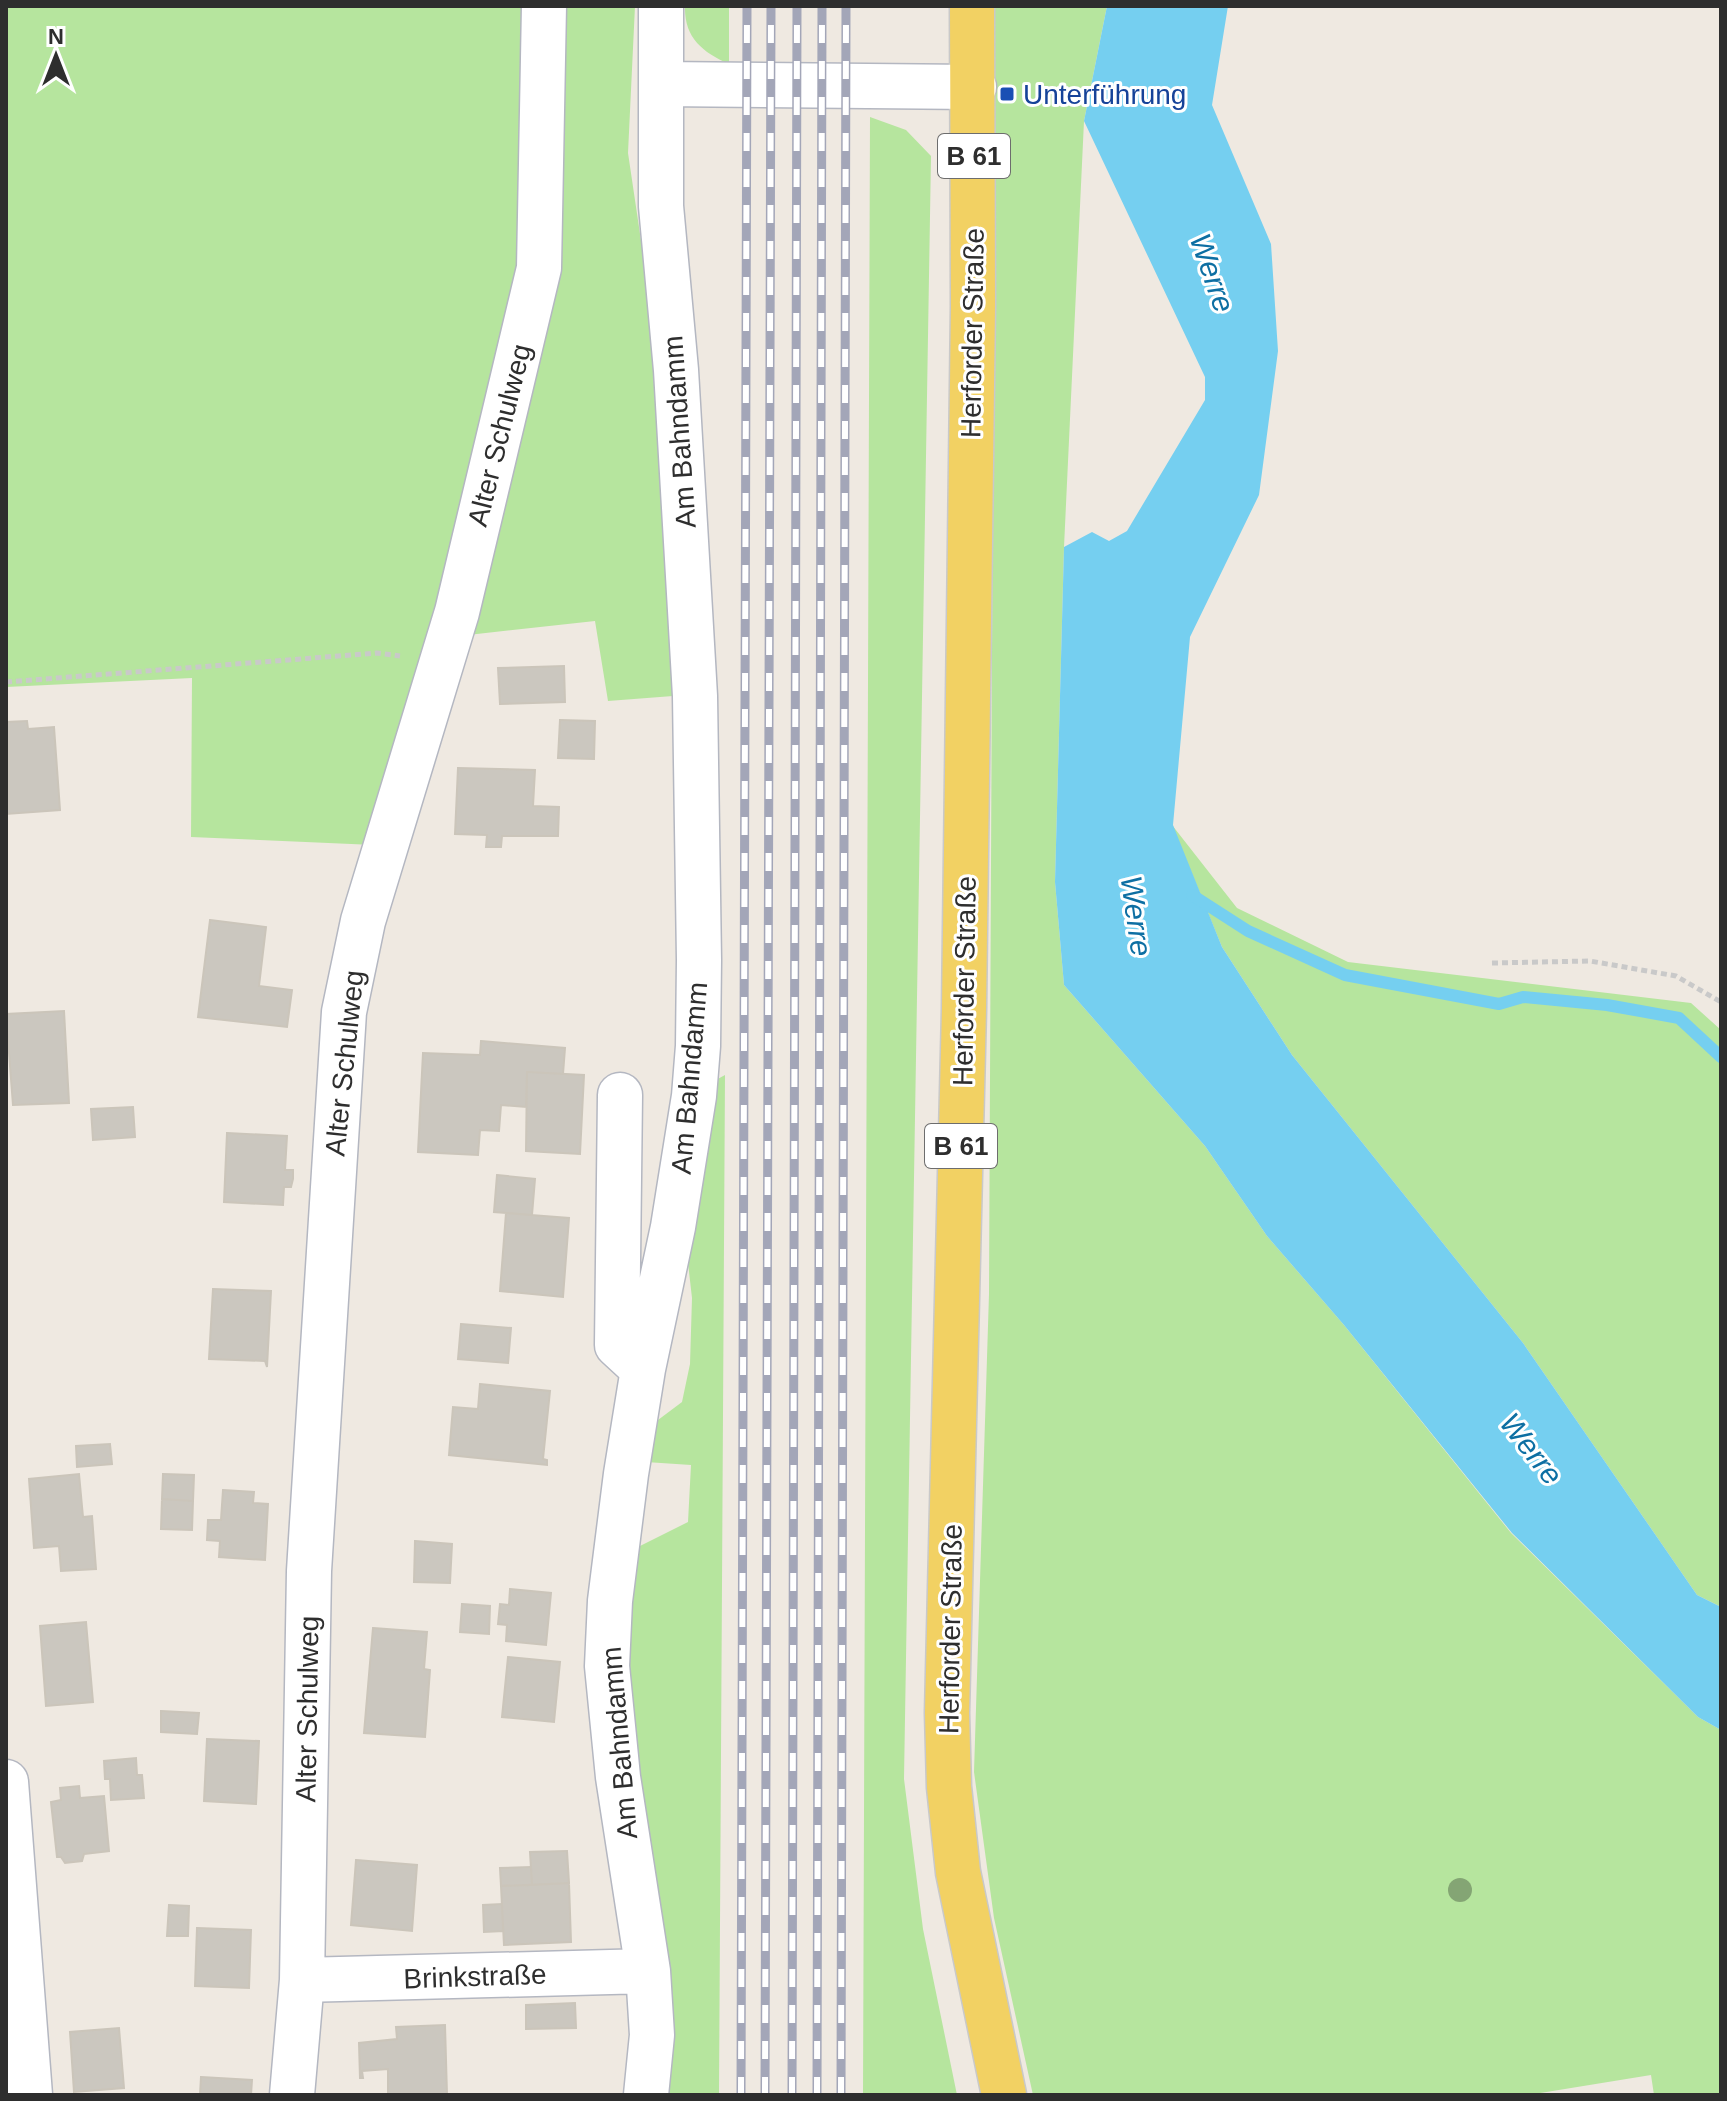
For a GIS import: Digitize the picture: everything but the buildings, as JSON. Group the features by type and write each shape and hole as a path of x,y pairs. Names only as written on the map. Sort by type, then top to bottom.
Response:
{"main road":[{"name":"Herforder Straße","path":"972,6 974,87 964,1009 947,1713 949,1787 958,1872 1004,2095"}],"street":[{"name":"Alter Schulweg","path":"292,2095 302,1980 309,1571 344,1012 363,921 457,612 539,268 544,6"},
{"name":"Am Bahndamm","path":"646,2095 652,2035 648,1971 618,1777 607,1666 610,1601 643,1369 673,1227 694,1096 699,960 695,696 676,370 661,206 661,6"},
{"path":"662,84 974,87"},
{"path":"620,1095 617,1345 643,1369"},
{"path":"6,1782 30,2095"},
{"name":"Brinkstraße","path":"302,1980 648,1971"}],"path":[{"path":"6,682 377,653 441,661"},
{"path":"1492,963 1604,963 1676,976 1721,1002"}],"green space":[{"path":"6,6 635,6 628,153 662,382 673,696 608,701 595,621 468,635 374,845 191,837 192,678 6,687"},
{"path":"685,6 729,6 729,64 696,42 685,17"},
{"path":"995,6 1107,6 1084,121 1064,547 1055,882 1064,985 1205,1146 1267,1236 1344,1325 1511,1533 1698,1717 1721,1730 1721,2095 1654,2095 1651,2075 1528,2095 1033,2095 994,1918 974,1772 989,1294"},
{"path":"870,117 906,130 931,156 904,1779 923,1929 957,2095 863,2095"},
{"path":"1172,825 1237,908 1348,962 1691,1003 1721,1030 1721,1607 1697,1595 1523,1343 1292,1055 1222,947"},
{"path":"725,1075 719,2095 660,2095 628,1656 638,1547 688,1522 691,1465 646,1462 658,1420 682,1402 690,1364 692,1298 688,1263 714,1081"}],"water":[{"name":"Werre","path":"1107,6 1228,6 1212,105 1271,244 1278,351 1259,495 1190,637 1173,825 1222,947 1292,1055 1523,1343 1697,1595 1721,1607 1721,1730 1698,1717 1512,1533 1344,1325 1267,1236 1205,1146 1064,985 1055,882 1064,547 1092,532 1109,541 1127,531 1205,400 1205,377 1084,121"}],"waterway":[{"path":"1192,895 1248,931 1345,975 1499,1004 1523,997 1607,1005 1679,1018 1721,1057"}],"railway":[{"path":"741,2095 747,6"},
{"path":"765,2095 771,6"},
{"path":"792,2095 797,6"},
{"path":"817,2095 822,6"},
{"path":"841,2095 846,6"}],"place":[{"name":"Unterführung","path":"1007,94"}]}
